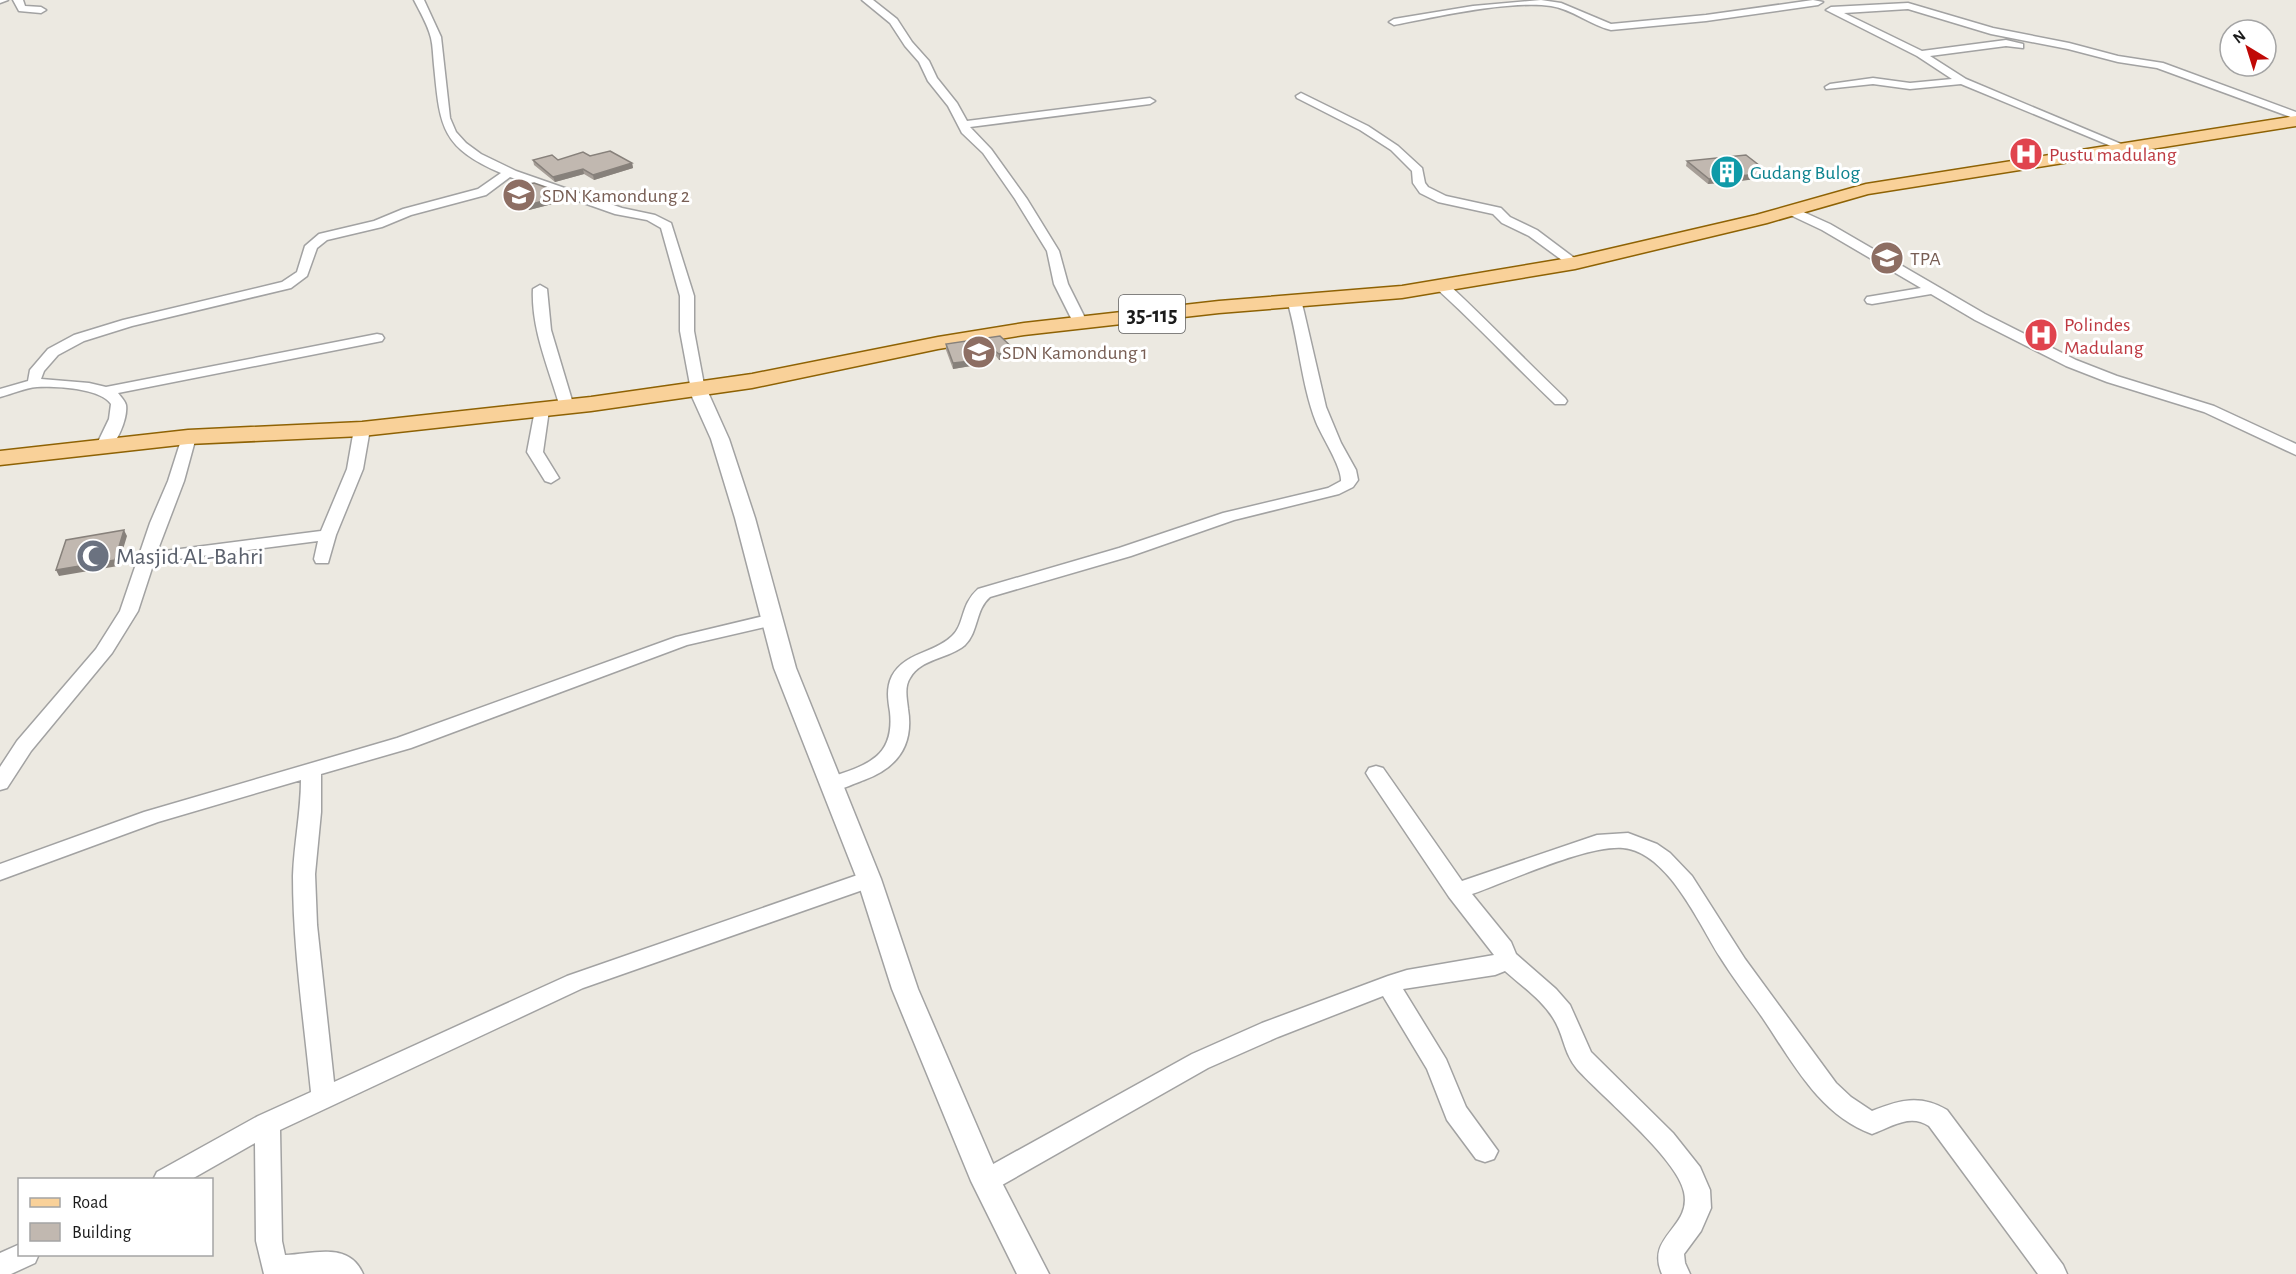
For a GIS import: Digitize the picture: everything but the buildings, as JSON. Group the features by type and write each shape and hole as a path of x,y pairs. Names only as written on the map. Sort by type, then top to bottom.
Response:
{"main road":[{"name":"35-115","path":"0,458 188,437 362,429 542,410 698,390 968,338 1080,322 1294,300 1372,295 1442,286 1575,262 1877,187 2296,121"}],"street":[{"path":"18,0 22,9 41,10"},
{"path":"419,0 436,37 442,99 448,129 456,139 476,154 509,172 612,209 658,220 667,226 687,296 687,331 698,390 720,439 752,541 785,668 869,879 919,1027 986,1181 1033,1274"},
{"path":"867,0 894,21 908,44 927,65 932,78 953,105 962,125 993,160 1053,251 1061,284 1080,322"},
{"path":"1394,22 1452,11 1529,2 1552,3 1598,24 1611,27 1640,22 1686,20 1819,1 1832,11 1921,54 1962,81 2127,149"},
{"path":"1832,11 1908,6 1976,27 2118,59 2174,69 2296,116"},
{"path":"1921,54 2006,43 2028,48 2049,42"},
{"path":"1830,87 1873,81 1910,86 1962,81"},
{"path":"1301,96 1397,150 1418,170 1419,183 1430,194 1451,202 1497,211 1506,220 1533,233 1575,262"},
{"path":"962,125 1150,101"},
{"path":"37,383 35,376 52,352 79,338 128,323 286,285 306,271 311,246 323,237 378,224 407,212 482,192 509,172"},
{"path":"1790,210 1826,227 1931,290 2071,363 2112,379 2209,409 2296,450"},
{"path":"1442,286 1492,332 1515,359 1560,401"},
{"path":"540,289 538,296 546,332 567,407"},
{"path":"1872,300 1931,290"},
{"path":"832,784 866,772 890,757 899,742 902,730 897,700 898,685 903,674 919,660 949,648 959,641 964,634 972,603 984,592 1125,552 1229,516 1333,491 1347,484 1350,480 1350,473 1321,416 1302,324 1294,300"},
{"path":"106,391 377,338"},
{"path":"0,393 37,383 112,393 119,404 118,415 104,446"},
{"path":"542,410 535,452 551,478"},
{"path":"322,559 328,535 354,469 362,429"},
{"path":"0,782 24,746 103,653 118,630 137,591 158,523 176,481 188,437"},
{"path":"147,558 328,535"},
{"path":"0,872 151,817 311,771 489,713 682,641 772,620"},
{"path":"311,771 311,812 304,874 306,925 324,1098"},
{"path":"1376,773 1457,891 1503,948 1507,959 1552,1001 1568,1023 1572,1040 1581,1056 1689,1171 1696,1189 1697,1216 1671,1250 1672,1267 1677,1274"},
{"path":"1457,891 1589,844 1625,840 1650,849 1664,860 1691,890 1728,952 1834,1095 1860,1119 1872,1123 1909,1108 1929,1111 1938,1118 2054,1274"},
{"path":"168,1178 267,1124 575,982 869,879"},
{"path":"986,1181 1200,1061 1270,1029 1407,979 1495,966 1507,959"},
{"path":"1388,985 1438,1066 1456,1113 1485,1151"},
{"path":"267,1124 269,1241 274,1266 282,1270 295,1270 330,1264 340,1265 350,1274"}],"place":[{"name":"Pustu madulang","path":"2026,154"},
{"name":"Gudang Bulog","path":"1727,172"},
{"name":"SDN Kamondung 2","path":"519,195"},
{"name":"TPA","path":"1887,258"},
{"name":"Polindes Madulang","path":"2041,335"},
{"name":"SDN Kamondung 1","path":"979,352"},
{"name":"Masjid AL-Bahri","path":"93,556"}]}
